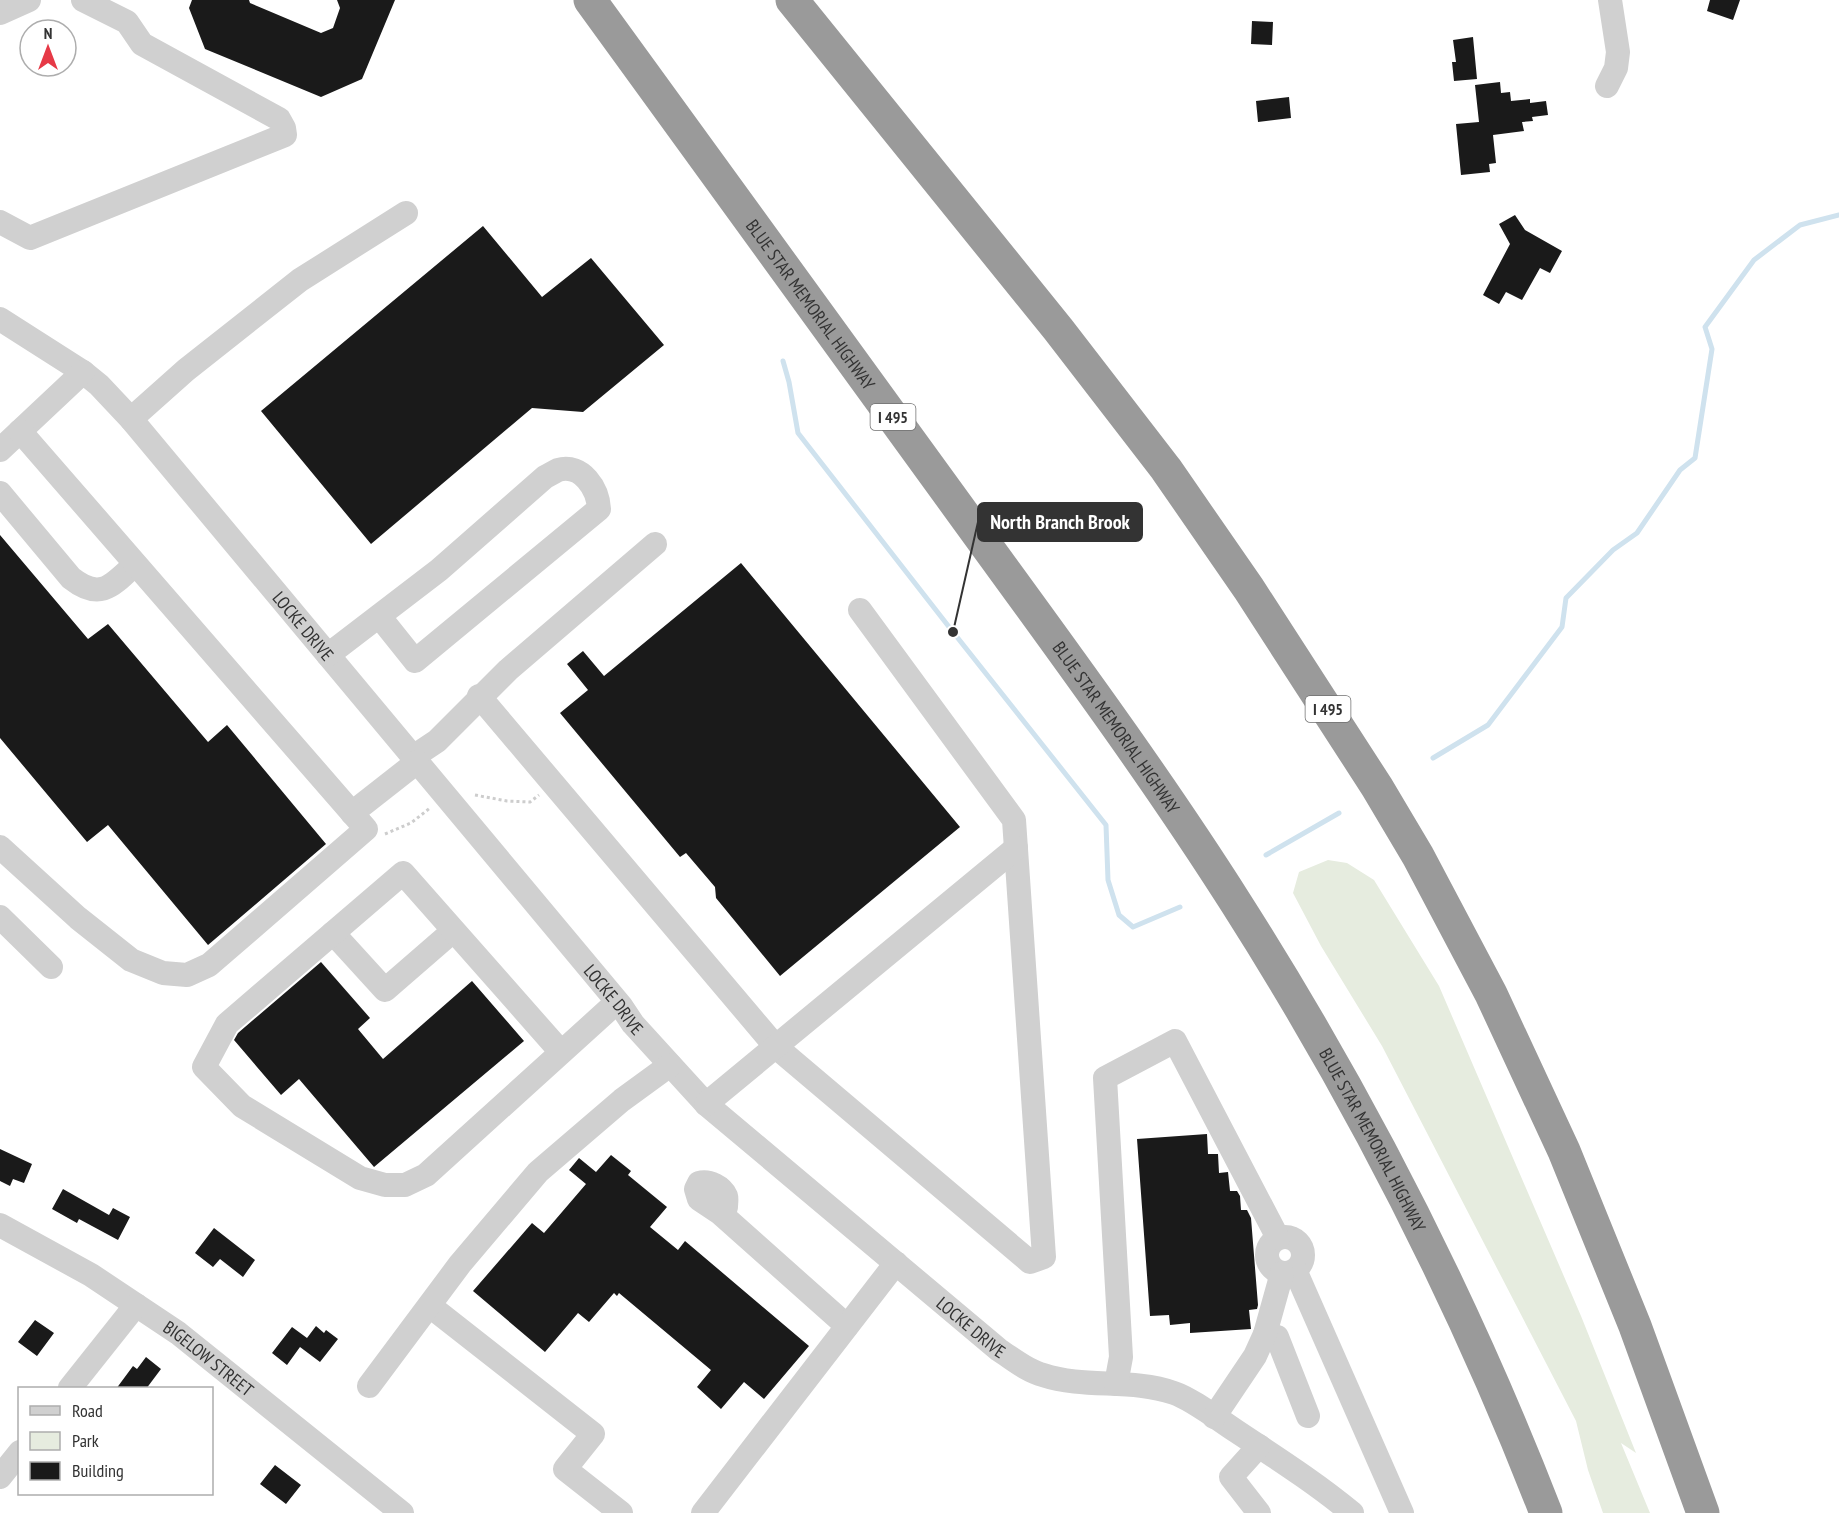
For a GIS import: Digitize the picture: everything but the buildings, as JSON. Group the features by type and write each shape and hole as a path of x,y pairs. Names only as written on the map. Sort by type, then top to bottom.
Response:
{"highway":[{"name":"BLUE STAR MEMORIAL HIGHWAY","path":"590,0 1110,717 1238,906 1334,1063 1414,1215 1480,1354 1545,1513"},
{"name":"I 495","path":"792,0 1058,329 1166,469 1250,589 1377,787 1423,866 1491,994 1559,1140 1635,1326 1703,1513"}],"street":[{"path":"0,13 29,0"},
{"path":"0,222 30,238 285,135 279,118 142,44 119,8 83,0"},
{"path":"1607,86 1616,68 1618,52 1610,0"},
{"path":"131,419 186,370 300,280 406,213"},
{"name":"LOCKE DRIVE","path":"0,319 82,372 99,385 131,419 633,1024 706,1104 999,1350 1040,1375 1061,1380 1144,1386 1175,1393 1258,1446 1333,1497 1352,1513"},
{"path":"0,450 82,372"},
{"path":"20,431 359,821"},
{"path":"328,655 439,570 545,477 560,470 571,470 584,476 593,485 599,509 415,661 379,616"},
{"path":"0,493 71,578 83,587 97,591 106,589 135,564"},
{"path":"0,847 78,918 131,960 163,973 187,975 208,965 359,821 415,760 437,741 479,696 655,544"},
{"path":"479,696 776,1047 1030,1262 1044,1257 1014,820 860,610"},
{"path":"706,1104 1016,848"},
{"path":"561,1053 403,873 227,1024 204,1067 242,1106 360,1178 385,1185 405,1185 426,1175 561,1053 617,1002"},
{"path":"0,917 51,967"},
{"path":"333,933 385,990 453,931"},
{"path":"1116,1384 1121,1357 1105,1078 1175,1041 1278,1238 1269,1247 1267,1259 1274,1270 1289,1271"},
{"path":"369,1386 460,1264 538,1172 622,1100 670,1065"},
{"path":"720,1213 847,1326"},
{"name":"BIGELOW STREET","path":"0,1225 91,1275 178,1333 402,1513"},
{"path":"703,1513 896,1263"},
{"path":"1214,1417 1255,1356 1289,1271"},
{"path":"1289,1271 1402,1513"},
{"path":"72,1387 136,1305"},
{"path":"430,1306 593,1434 565,1469 621,1513"},
{"path":"1265,1334 1277,1337 1308,1416"},
{"path":"1258,1446 1231,1477 1259,1513"},
{"path":"0,1477 18,1454"}],"path":[{"path":"475,795 507,801 530,802"},
{"path":"359,821 372,834 388,834 411,823 431,807"}],"green space":[{"path":"1328,860 1347,863 1374,880 1439,986 1581,1316 1636,1453 1621,1443 1650,1513 1603,1513 1588,1470 1576,1421 1382,1046 1321,946 1293,893 1299,872"}],"waterway":[{"path":"1433,758 1488,725 1562,627 1566,598 1613,550 1637,533 1680,470 1695,458 1712,349 1705,327 1754,260 1800,225 1839,215"},
{"path":"783,361 798,433 1106,825 1108,880 1119,915 1133,927 1180,907"},
{"path":"1266,855 1339,813"}],"place":[{"name":"North Branch Brook","path":"953,632"}]}
